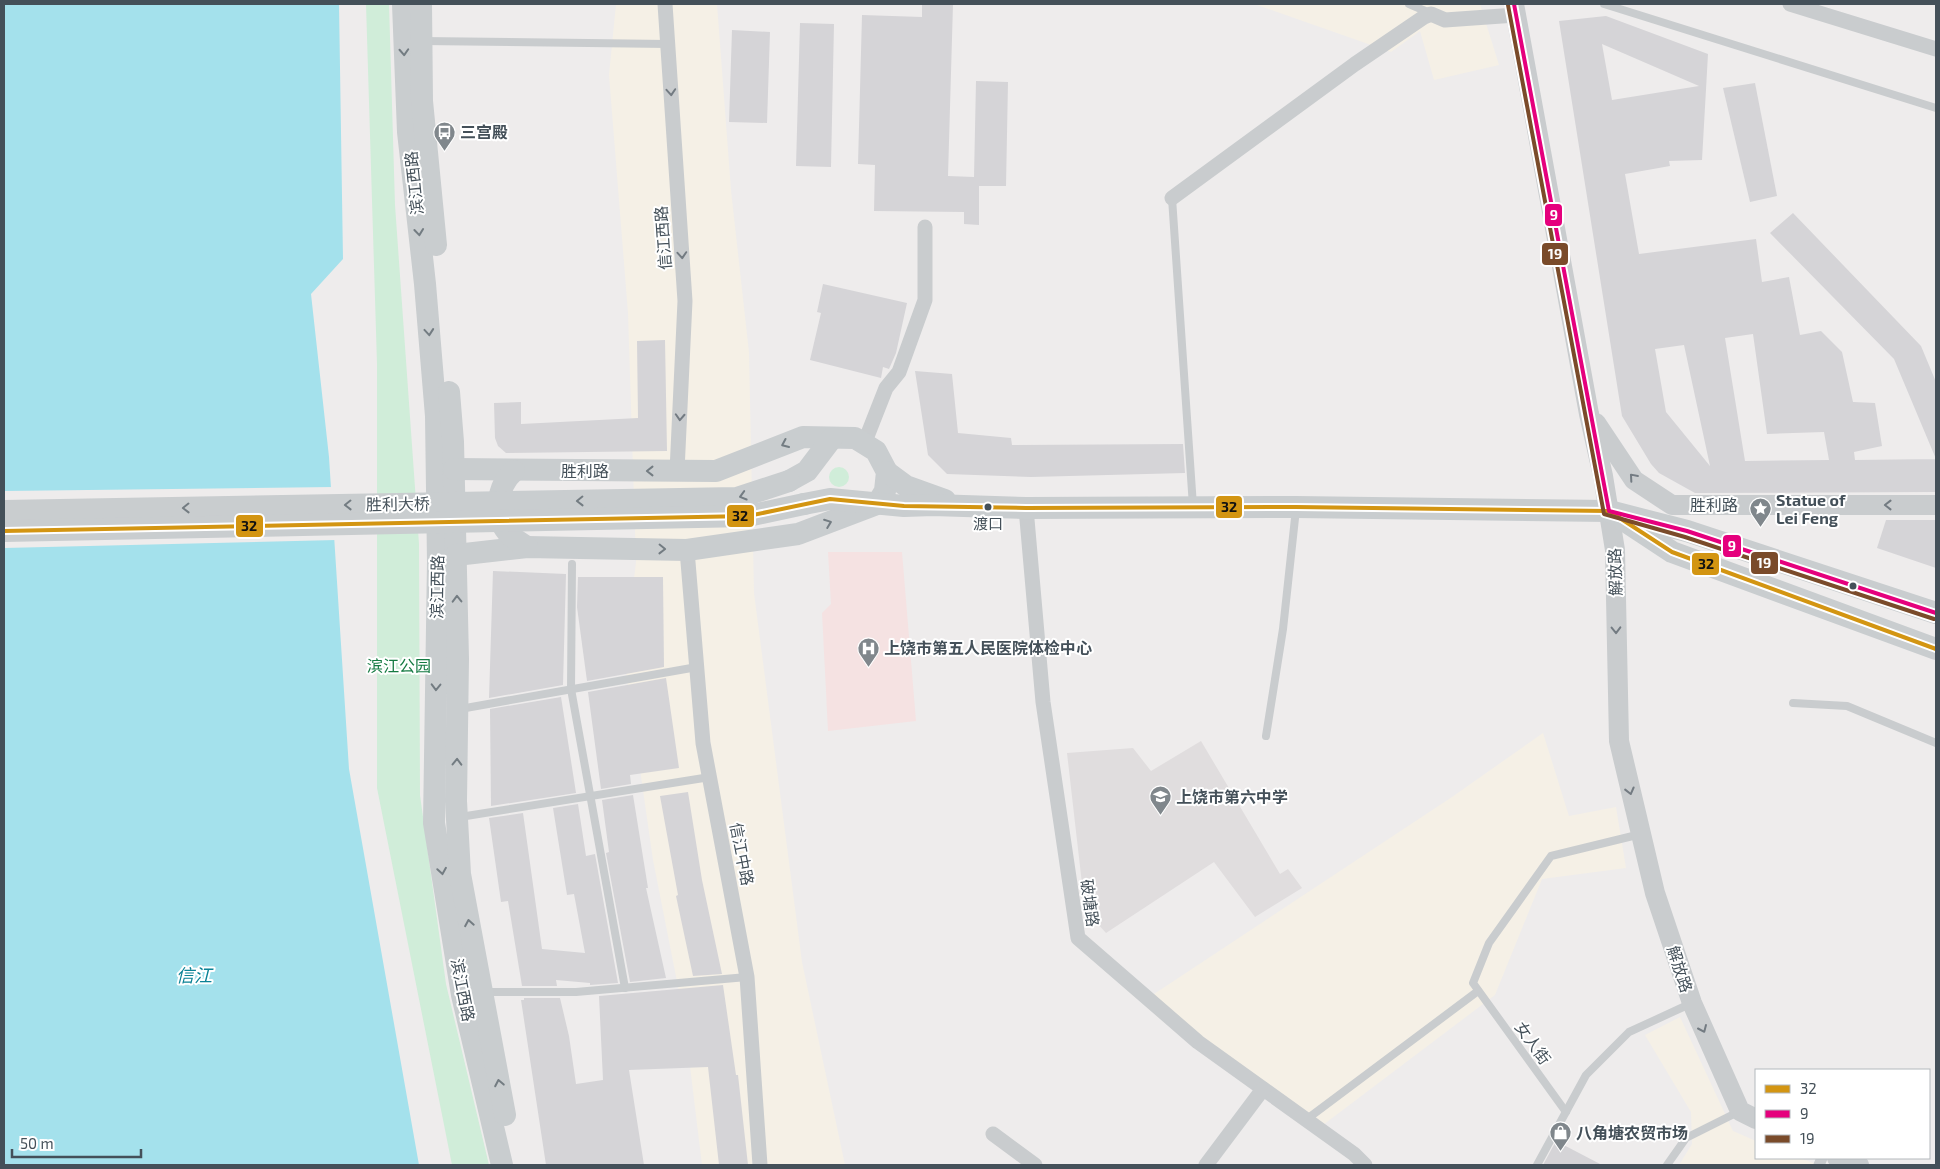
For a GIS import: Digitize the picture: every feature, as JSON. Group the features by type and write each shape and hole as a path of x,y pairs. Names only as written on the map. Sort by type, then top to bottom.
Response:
{"main road":[{"name":"滨江西路","path":"403,4 408,132 425,284 436,416 438,562 434,823 462,995 502,1165"},
{"name":"滨江西路","path":"421,4 422,101 441,293 454,469 457,817 460,874 515,1165"},
{"name":"胜利路","path":"454,469 622,476 677,471 716,472 803,437 832,438"},
{"path":"832,438 855,438 876,451 887,472 906,486 960,505 1026,508 1296,507 1609,511 1687,530 1936,613"},
{"name":"胜利大桥","path":"4,511 737,498 789,481 807,470 832,438"},
{"path":"456,555 539,544 632,546 687,550 798,534 877,504 885,491 887,472"},
{"path":"527,473 506,479 501,487 498,503 502,523 510,535 539,544"},
{"name":"胜利大桥","path":"4,531 748,516 830,499 877,504 960,505"},
{"path":"1609,511 1672,552 1936,649"}],"street":[{"name":"信江西路","path":"665,4 685,301 677,471"},
{"path":"1790,4 1936,49"},
{"path":"1172,198 1424,16 1432,14 1445,20 1515,10"},
{"name":"解放路","path":"1515,10 1615,550 1618,741 1655,893 1692,1003 1748,1115"},
{"path":"864,444 886,388 899,372 926,300 925,227"},
{"name":"胜利路","path":"1589,414 1634,480 1672,504 1936,505"},
{"name":"破塘路","path":"1026,508 1043,702 1078,938 1198,1042 1354,1154 1365,1165"},
{"name":"信江中路","path":"687,550 703,743 747,977 760,1165"},
{"path":"1206,1165 1263,1088"},
{"path":"993,1134 1035,1165"},
{"path":"1840,1159 1859,1165"}],"lane":[{"path":"1410,4 1432,14"},
{"path":"1604,4 1936,108"},
{"path":"422,41 668,44"},
{"path":"1172,198 1193,508"},
{"path":"1266,736 1283,629 1296,507"},
{"path":"572,564 571,689 625,988"},
{"path":"457,709 697,667"},
{"path":"1793,703 1847,706 1936,743"},
{"path":"457,817 710,777"},
{"path":"1307,1120 1478,990 1473,983 1489,943 1551,856 1641,834"},
{"path":"482,992 576,992 747,977"},
{"name":"女人街","path":"1478,990 1566,1112"},
{"path":"1537,1165 1586,1075 1629,1032 1692,1003"},
{"path":"1667,1165 1686,1138 1748,1115"}],"shaded area":[{"path":"616,4 717,4 731,190 749,352 754,593 802,962 845,1165 702,1165 684,1017 653,860 624,658 636,562 628,313 609,75"},
{"path":"1254,4 1480,4 1499,65 1434,80 1420,31 1391,52"},
{"name":"上饶市第五人民医院体检中心","path":"828,552 902,552 916,721 828,731 822,613 831,604"},
{"path":"1543,733 1569,816 1616,807 1626,868 1542,879 1495,995 1319,1128 1148,998 1452,797"},
{"name":"上饶市第六中学","path":"1201,741 1280,874 1288,869 1302,888 1255,917 1214,862 1106,933 1085,910 1067,753 1133,748 1151,771"},
{"path":"1680,1017 1733,1131 1755,1141 1755,1159 1803,1159 1819,1165 1679,1165 1692,1144 1691,1112 1645,1035"}],"green space":[{"name":"滨江公园","path":"366,4 389,4 395,205 419,544 420,795 446,984 489,1165 452,1165 377,788 377,364"},
{"path":"839,467 846,470 849,477 846,484 839,487 832,484 829,477 832,470"}],"water":[{"name":"信江","path":"4,4 339,4 343,259 311,294 329,457 349,769 419,1165 4,1165"}],"pier":[{"path":"333,487 336,540 4,548 4,491"}],"building":[{"path":"922,4 953,4 948,176 974,177 976,81 1008,82 1006,186 979,186 979,225 964,224 964,212 874,211 875,165 858,164 862,15 922,17"},
{"path":"1606,16 1708,54 1702,160 1669,161 1670,166 1625,174 1639,254 1756,239 1762,282 1789,277 1800,335 1821,331 1842,352 1853,402 1875,403 1882,446 1854,452 1855,460 1936,459 1936,492 1695,493 1659,473 1651,464 1622,416 1559,21","holes":["1602,44 1699,86 1612,100","1753,334 1767,434 1824,432 1829,460 1745,461 1725,338","1684,345 1710,466 1666,412 1655,349"]},
{"path":"800,23 834,24 831,167 796,166"},
{"path":"732,30 770,32 767,123 729,122"},
{"path":"1755,83 1777,196 1750,202 1723,88"},
{"path":"1793,213 1921,346 1936,382 1936,459 1894,359 1770,233"},
{"path":"823,284 907,303 896,353 889,369 883,367 881,378 810,360 821,313 817,312"},
{"path":"665,340 667,451 506,453 498,446 495,438 494,403 521,402 521,424 638,418 637,341"},
{"path":"915,371 952,374 958,433 1011,438 1012,445 1183,444 1185,473 1031,477 947,474 928,455"},
{"path":"1886,520 1936,520 1936,568 1877,548"},
{"path":"493,571 566,574 563,685 489,698"},
{"path":"578,577 663,577 664,667 587,681 577,607"},
{"path":"666,678 679,768 630,775 631,784 601,789 588,692"},
{"path":"561,697 576,793 491,806 490,709"},
{"path":"688,792 702,880 722,974 693,976 676,896 678,895 660,796"},
{"path":"633,795 648,888 646,888 666,978 630,982 606,853 609,852 602,800"},
{"path":"578,804 586,856 595,854 618,983 590,985 590,983 556,980 557,986 522,986 508,901 501,902 489,818 523,813 542,949 585,953 574,894 567,895 553,808"},
{"path":"723,985 736,1075 738,1075 748,1165 719,1165 708,1067 629,1070 644,1165 546,1165 521,1000 524,1000 524,998 560,998 569,1036 576,1084 603,1080 599,996"},
{"name":"八角塘农贸市场","path":"1556,1141 1602,1165 1543,1165"}],"transit line":[{"name":"9","path":"1514,4 1609,511 1687,531 1936,613"},
{"name":"19","path":"1508,5 1604,514 1685,537 1934,619"},
{"name":"32","path":"4,531 748,516 830,499 904,506 1026,508 1296,507 1609,511 1672,552 1936,649"}],"place":[{"name":"三宫殿","path":"444,151"},
{"name":"渡口","path":"988,507"},
{"name":"Statue of Lei Feng","path":"1760,528"},
{"name":"上饶市第五人民医院体检中心","path":"868,667"},
{"name":"上饶市第六中学","path":"1160,816"},
{"name":"八角塘农贸市场","path":"1560,1152"}]}
